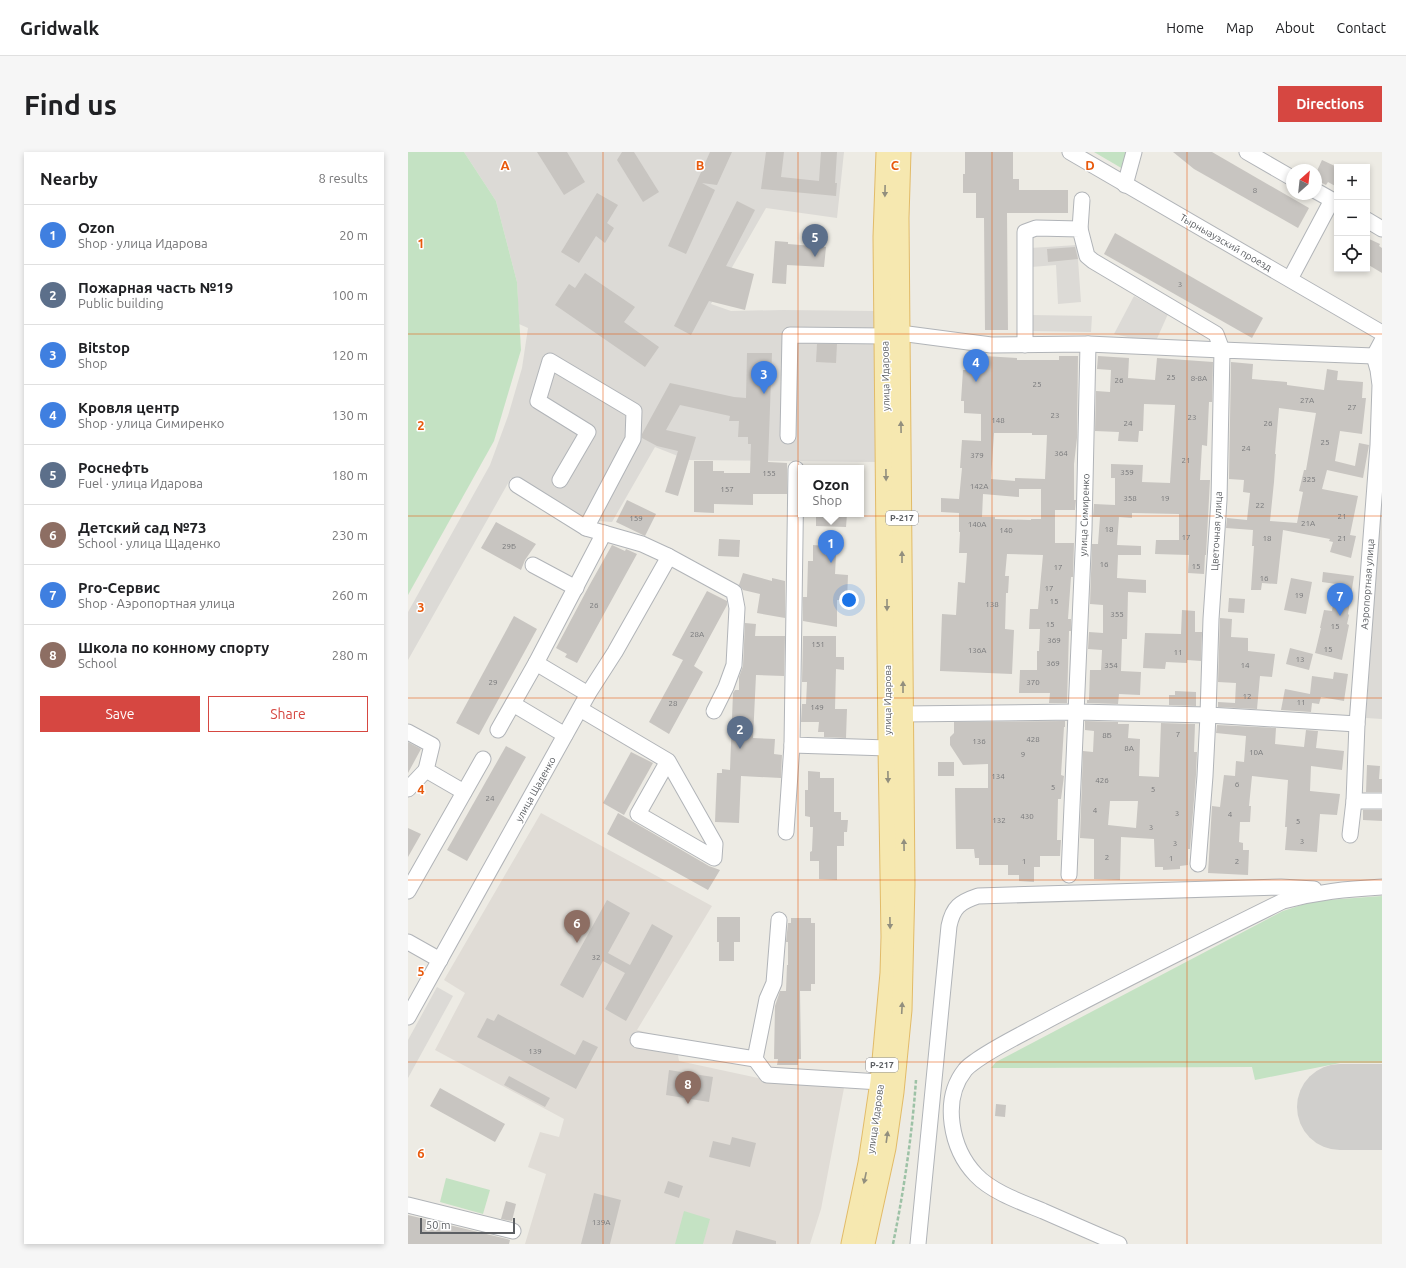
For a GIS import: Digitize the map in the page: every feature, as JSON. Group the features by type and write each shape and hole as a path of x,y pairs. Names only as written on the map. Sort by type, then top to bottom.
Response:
{"main road":[{"name":"улица Идарова","path":"865,1244 886,1148 894,1092 902,1010 905,884 903,714 892,334 883,236 886,152"},
{"name":"улица Идарова","path":"851,1244 868,1162 880,1082 890,973 888,748 892,334 899,218 901,152"}],"street":[{"name":"Тырныаузский проезд","path":"1070,152 1125,185 1290,278 1382,333"},
{"path":"1125,185 1134,152"},
{"path":"1247,152 1268,158 1286,173"},
{"path":"1290,278 1334,202 1322,195"},
{"path":"1082,200 1080,229 1087,256 1216,334 1222,350"},
{"path":"1370,222 1382,229"},
{"path":"1025,345 1025,232 1036,228 1080,229"},
{"path":"788,436 790,335 892,334 991,345 1088,344 1374,356 1382,341"},
{"name":"улица Симиренко","path":"1069,875 1084,529 1088,344"},
{"name":"Цветочная улица","path":"1198,864 1205,776 1211,619 1219,500 1222,350"},
{"name":"Аэропортная улица","path":"1350,835 1354,801 1356,724 1378,446 1380,385 1374,356"},
{"path":"560,480 588,432 538,401 550,361 634,411 633,439 586,528"},
{"path":"786,832 792,745 796,469"},
{"path":"517,485 586,528 642,544 667,559 734,592 737,608 734,665 726,687 714,711"},
{"path":"498,730 536,663 604,533"},
{"name":"улица Щаденко","path":"408,1017 588,694 615,652 667,559"},
{"path":"533,565 576,588"},
{"path":"536,663 588,694"},
{"path":"513,704 565,735"},
{"path":"580,709 668,761 715,844 714,858 638,814 668,761"},
{"path":"903,714 1076,712 1208,715 1356,724"},
{"path":"408,732 432,745 426,770 408,789"},
{"path":"792,745 888,748"},
{"path":"408,891 483,759"},
{"path":"426,770 464,792"},
{"path":"1354,801 1382,801"},
{"path":"918,1244 949,926 951,917 958,904 978,896 1014,894 1281,887 1317,889 1325,892"},
{"path":"1119,1244 1017,1200 994,1188 976,1176 962,1159 955,1141 952,1120 952,1101 957,1082 966,1068 991,1051 1052,1017 1283,901 1310,894 1347,889 1382,887"},
{"path":"755,1059 767,999 774,983 779,920"},
{"path":"408,942 440,960"},
{"path":"638,1040 755,1059 767,1075 880,1082"},
{"path":"408,1205 513,1231"}],"path":[{"path":"893,1244 908,1161 916,1080"}],"shaded area":[{"path":"464,152 844,152 837,218 766,208 711,304 731,311 874,311 876,462 688,460 655,447 612,522 586,520 511,478 408,660 408,612 490,465 508,416 522,368 528,328 519,324 517,282 496,201"},
{"path":"1077,245 1081,302 1058,304 1056,265 1031,267 1030,248"},
{"path":"1134,296 1168,314 1155,343 1114,334"},
{"path":"1031,315 1092,316 1091,332 1030,331"},
{"path":"1382,484 1382,719 1366,718"},
{"path":"541,813 712,906 637,1030 675,1040 679,1061 767,1080 844,1088 821,1209 810,1244 525,1244 546,1174 528,1167 540,1132 559,1137 564,1119 435,1050 465,993 444,980"},
{"path":"437,987 453,996 408,1078 408,1040"}],"green space":[{"path":"408,152 464,152 496,201 517,282 521,350 494,441 408,595"},
{"path":"1094,152 1127,152 1123,169"},
{"path":"1382,896 1382,1063 1340,1063 1255,1080 1252,1067 991,1068 996,1062 1283,911 1314,901"},
{"path":"446,1178 490,1190 483,1214 440,1202"},
{"path":"684,1211 710,1219 703,1244 675,1244"}],"building":[{"path":"537,152 567,152 585,182 564,195"},
{"path":"622,152 634,152 659,192 643,202 617,160"},
{"path":"710,152 732,152 717,185 702,183 715,190 686,254 668,246"},
{"path":"766,152 784,152 781,177 819,181 821,152 837,152 835,183 837,183 836,196 761,189"},
{"path":"965,152 1013,152 1013,179 1019,179 1019,190 1068,190 1068,213 1007,213 1008,330 985,330 984,218 976,218 976,193 963,193"},
{"path":"1173,152 1212,152 1286,195 1286,200 1295,200 1309,208 1298,228 1194,169"},
{"path":"1322,160 1334,166 1334,185 1328,182 1326,185 1322,183 1322,164 1320,164"},
{"path":"597,193 618,205 607,223 614,228 605,243 596,236 579,263 561,252"},
{"path":"737,201 755,210 726,266 754,274 745,310 709,301 691,335 674,326"},
{"path":"1115,233 1263,318 1252,338 1104,254"},
{"path":"1370,239 1380,244 1379,246 1382,248 1382,273 1370,266"},
{"path":"775,241 788,242 788,244 826,247 824,267 787,265 786,284 772,283"},
{"path":"1075,247 1078,259 1048,262 1047,249"},
{"path":"585,273 635,307 624,322 659,347 645,367 555,305 569,284 575,288"},
{"path":"817,344 837,344 836,363 816,362"},
{"path":"747,353 772,353 768,462 787,463 787,494 753,494 753,505 714,504 714,513 694,512 694,461 713,461 713,471 724,471 724,473 750,473 751,444 748,444 748,437 738,437 739,421 729,421 730,416 680,405 666,430 696,437 678,496 665,492 678,451 657,446 642,438 642,434 670,383 734,397 746,398"},
{"path":"984,356 1017,358 1017,360 1059,360 1059,356 1078,356 1077,438 1074,464 1074,500 1076,500 1075,510 1055,510 1055,543 1074,543 1073,577 1071,577 1068,619 1071,619 1071,631 1069,631 1067,703 1049,703 1050,693 1019,693 1020,670 1037,670 1037,651 1039,651 1040,629 1029,629 1030,609 1038,609 1043,555 1007,554 1005,576 1009,576 1008,593 1006,593 1005,629 1014,630 1012,674 940,671 942,614 956,615 958,582 965,583 967,553 959,553 959,513 941,512 941,498 959,499 962,468 960,468 962,440 981,441 981,414 964,413 964,401 961,401 963,370 984,370","holes":["994,433 1032,433 1032,435 1047,435 1045,479 1015,478 1015,481 991,479","1019,489 1041,489 1041,519 995,519 995,517 982,517 983,494 1019,497"]},
{"path":"1098,356 1129,358 1128,378 1155,380 1157,358 1213,362 1212,402 1209,402 1207,446 1202,445 1200,480 1210,480 1204,574 1188,573 1189,555 1155,554 1156,540 1179,540 1179,514 1132,513 1132,518 1119,517 1117,545 1141,546 1141,555 1118,555 1117,578 1146,580 1146,593 1128,592 1127,639 1122,639 1121,671 1141,672 1140,695 1119,694 1118,704 1087,703 1087,700 1089,700 1090,670 1101,670 1102,650 1088,649 1089,632 1103,633 1103,605 1090,604 1092,544 1098,544 1100,517 1093,517 1094,504 1115,505 1115,478 1111,478 1111,464 1143,465 1142,482 1170,483 1175,405 1144,404 1143,431 1139,431 1138,442 1118,441 1119,432 1095,431 1096,391 1110,392 1111,370 1097,369"},
{"path":"1231,362 1253,364 1252,379 1287,382 1287,385 1324,390 1327,369 1338,371 1337,380 1363,382 1362,398 1366,398 1362,434 1340,431 1335,461 1355,466 1359,443 1369,445 1363,478 1327,470 1322,489 1358,496 1350,535 1356,536 1351,558 1330,552 1333,542 1329,541 1330,539 1283,530 1277,584 1262,583 1261,590 1251,590 1254,546 1252,546 1253,530 1226,528 1227,518 1247,520 1250,493 1243,492 1244,480 1229,479","holes":["1279,408 1316,413 1306,470 1304,470 1299,491 1303,492 1297,523 1270,521"]},
{"path":"627,500 656,514 645,536 616,522"},
{"path":"816,517 847,517 846,527 816,526"},
{"path":"496,522 536,544 525,560 521,570 481,548"},
{"path":"719,539 740,540 739,557 718,556"},
{"path":"612,545 625,551 626,549 637,554 577,663 565,657 567,654 556,648"},
{"path":"813,545 826,546 825,555 836,555 835,574 848,575 847,600 837,600 837,627 803,621 803,597 807,597 808,561 813,561"},
{"path":"1323,572 1354,576 1348,614 1347,624 1349,625 1342,660 1315,653 1324,610 1332,611 1336,584 1322,582"},
{"path":"743,573 772,581 772,578 785,581 785,618 757,613 760,594 743,590 739,585"},
{"path":"1291,578 1312,582 1306,614 1284,610"},
{"path":"707,591 727,601 727,605 694,666 703,672 669,734 649,722 683,660 672,655"},
{"path":"1229,598 1245,599 1244,613 1228,612"},
{"path":"1182,610 1195,611 1195,632 1202,632 1201,661 1187,660 1187,663 1166,662 1165,669 1143,668 1145,633 1181,634"},
{"path":"514,616 537,629 479,735 456,723"},
{"path":"1220,618 1232,619 1231,637 1248,638 1248,651 1275,654 1272,677 1260,676 1257,709 1218,707 1218,702 1235,703 1236,683 1218,682"},
{"path":"745,623 756,624 755,636 785,636 784,676 756,675 753,738 775,739 774,754 782,755 781,778 741,776 739,823 715,822 717,773 722,773 722,769 730,770 733,693 735,690 739,690 739,677 743,666"},
{"path":"803,636 836,636 836,657 844,657 844,670 836,669 835,709 847,709 846,738 824,737 824,732 818,732 819,722 801,722 802,704 806,704 807,682 802,682"},
{"path":"1290,648 1313,654 1309,670 1286,664"},
{"path":"1334,672 1348,674 1344,701 1321,697 1319,704 1312,703 1311,712 1281,710 1285,689 1310,694 1312,676 1333,679"},
{"path":"1175,691 1196,692 1196,706 1169,705 1169,695 1175,695"},
{"path":"1065,721 1061,775 1064,776 1061,799 1058,799 1057,840 1061,840 1060,856 1040,856 1040,867 1034,867 1034,882 1019,881 1019,875 1008,875 1008,865 979,865 979,858 975,858 974,849 956,849 955,788 988,788 988,764 963,765 950,745 950,737 954,733 954,722"},
{"path":"1085,721 1118,722 1118,724 1129,724 1128,738 1140,739 1139,776 1159,777 1161,723 1195,724 1194,752 1197,752 1196,775 1190,849 1188,849 1188,865 1180,866 1180,869 1163,870 1163,867 1155,867 1154,839 1121,837 1120,880 1094,879 1094,839 1080,838 1083,751 1093,752 1094,731 1085,730","holes":["1110,801 1138,801 1136,828 1108,825"]},
{"path":"1217,725 1276,728 1275,744 1304,747 1306,730 1318,731 1316,748 1344,751 1342,770 1311,766 1310,791 1340,794 1337,815 1320,814 1317,852 1285,850 1288,780 1252,776 1249,806 1251,806 1250,822 1240,822 1239,842 1243,843 1243,850 1249,850 1248,875 1208,873 1212,806 1220,807 1224,775 1235,776 1236,761 1244,762 1246,736 1216,733"},
{"path":"408,742 421,749 408,773"},
{"path":"506,746 526,757 467,861 447,850"},
{"path":"631,752 653,763 624,815 603,803"},
{"path":"938,762 954,762 954,776 938,776"},
{"path":"1367,765 1380,766 1379,779 1382,779 1382,792 1366,792"},
{"path":"808,771 820,772 820,778 834,778 834,812 841,812 841,820 848,820 847,832 844,832 844,846 837,846 837,880 819,879 819,861 810,861 813,827 810,827 810,817 805,816 805,790 808,790"},
{"path":"1363,810 1382,810 1382,821 1363,820"},
{"path":"618,813 709,866 720,870 708,890 607,834"},
{"path":"408,828 421,834 408,857"},
{"path":"607,900 630,913 608,953 630,965 652,924 673,936 626,1021 605,1009 625,973 603,961 583,998 560,985"},
{"path":"717,917 740,917 740,942 734,942 734,961 719,961"},
{"path":"791,918 811,918 811,923 815,923 815,984 811,984 811,991 800,991 801,1059 798,1059 798,1065 777,1065 778,1059 774,1059 775,1006 780,991 786,991 788,942 786,942 788,923 791,923"},
{"path":"498,1014 575,1055 583,1040 598,1047 576,1089 477,1037 487,1018 494,1021"},
{"path":"669,1070 713,1077 709,1102 666,1095"},
{"path":"509,1076 550,1098 545,1107 504,1085"},
{"path":"440,1088 505,1124 495,1142 430,1106"},
{"path":"996,1104 1006,1105 1005,1117 995,1116"},
{"path":"732,1137 756,1143 750,1167 709,1157 713,1141 730,1145"},
{"path":"668,1181 683,1186 679,1198 664,1193"},
{"path":"594,1193 621,1200 610,1244 581,1244"},
{"path":"506,1201 516,1204 512,1221 501,1219"},
{"path":"408,1215 507,1239 510,1240 509,1244 408,1244"},
{"path":"736,1230 776,1241 776,1244 732,1244"}],"runway":[{"path":"1340,1107 1382,1107"}],"place":[{"name":"Роснефть","path":"815,257"},
{"name":"Кровля центр","path":"976,382"},
{"name":"Bitstop","path":"764,394"},
{"name":"Ozon","path":"831,563"},
{"name":"Pro-Сервис","path":"1340,616"},
{"name":"Пожарная часть №19","path":"740,749"},
{"name":"Детский сад №73","path":"577,943"},
{"name":"Школа по конному спорту","path":"688,1104"}]}
